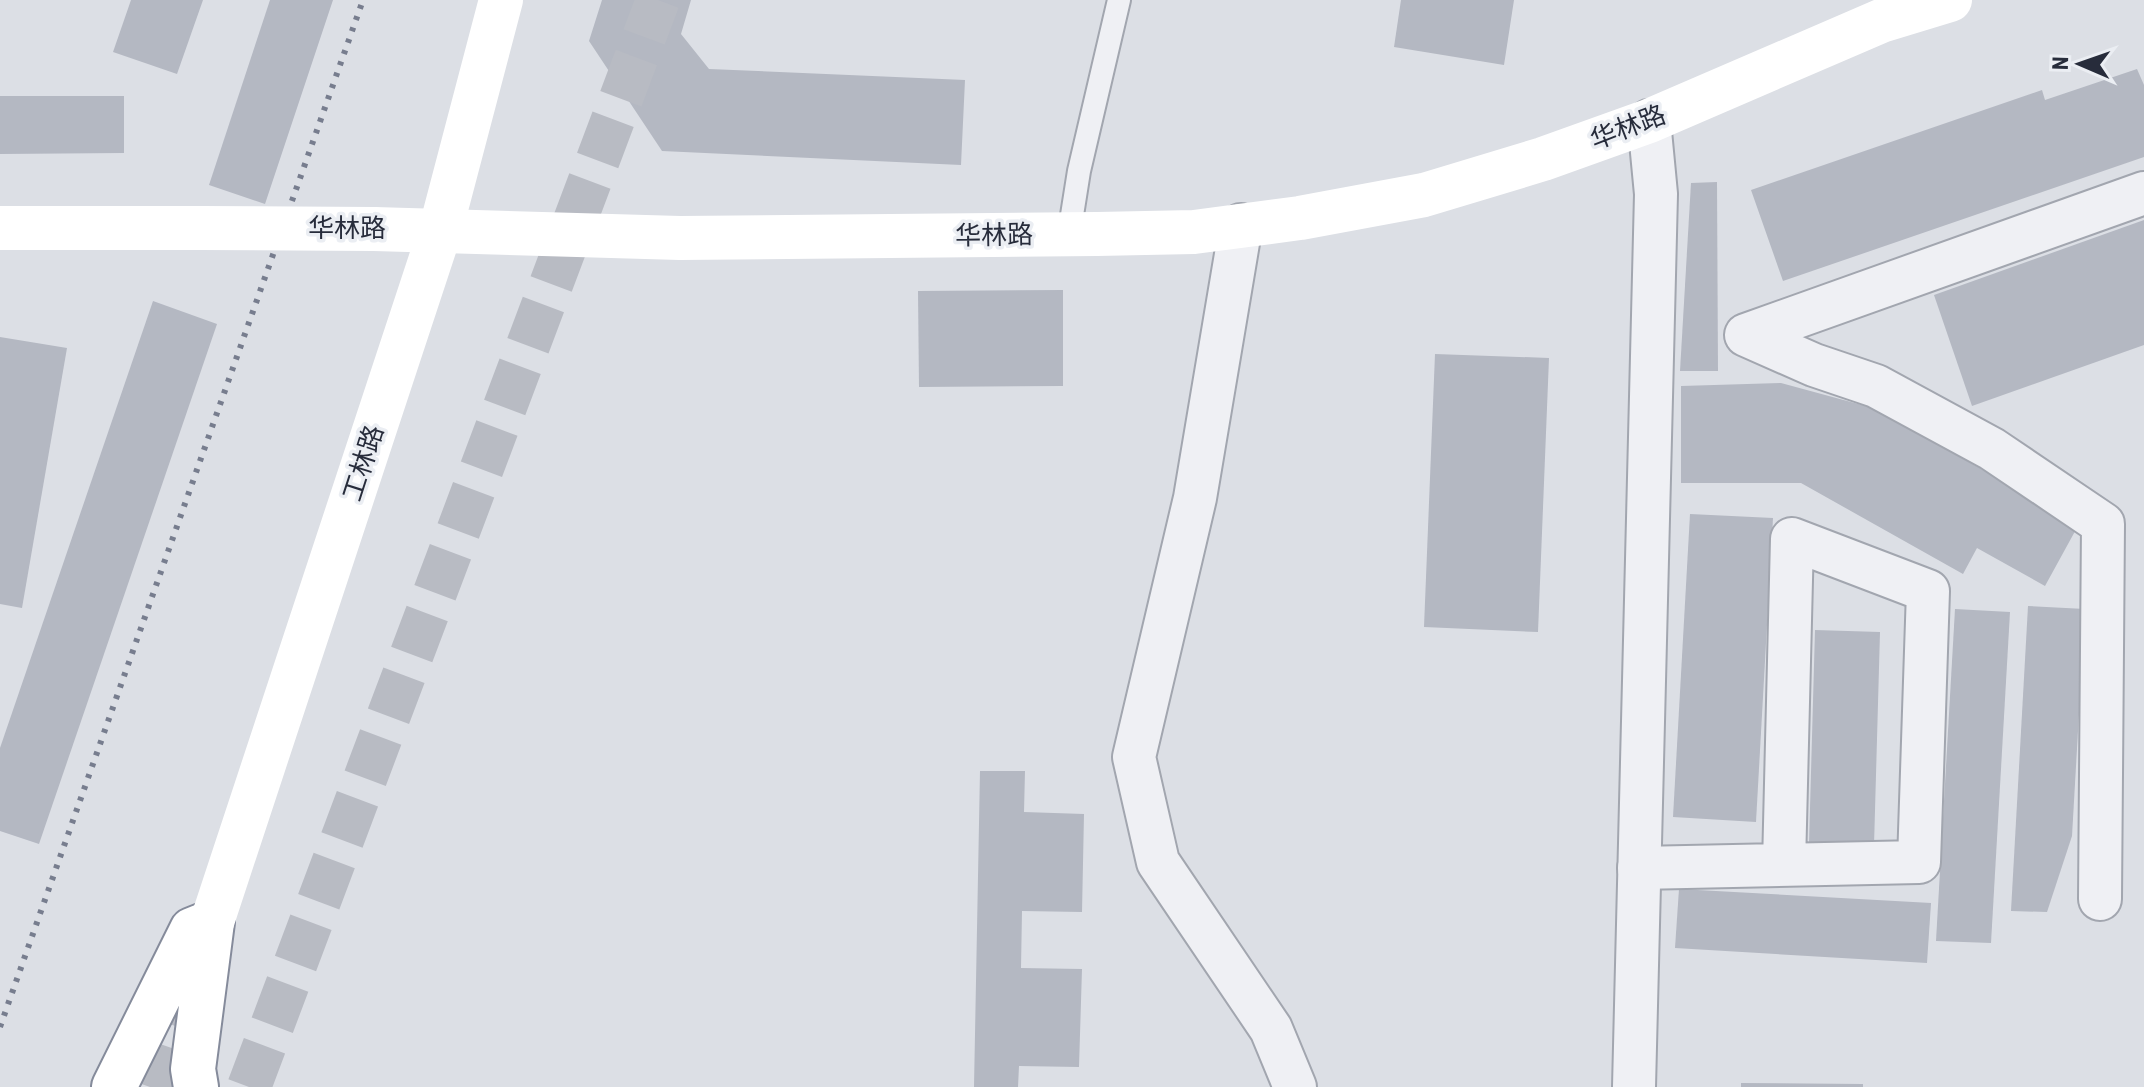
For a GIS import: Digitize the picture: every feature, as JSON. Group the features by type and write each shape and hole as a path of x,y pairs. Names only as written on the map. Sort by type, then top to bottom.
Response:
{"main road":[{"name":"工林路","path":"196,1087 193,1069 212,922 441,228 501,0"},
{"name":"华林路","path":"0,228 441,228 680,238 1194,232 1424,195 1649,121 1881,21 1950,0"},
{"path":"114,1087 192,930 212,922"}],"street":[{"path":"1634,1087 1656,194 1649,121"},
{"path":"2100,899 2103,524 1992,449 1876,386 1814,365 1746,335 2144,193"},
{"path":"1241,225 1195,498 1134,757 1158,862 1271,1029 1295,1087"},
{"path":"1639,868 1784,865 1919,862 1928,591 1792,539 1784,865"}],"lane":[{"path":"1069,234 1079,171 1119,0"}],"building":[{"path":"131,0 203,0 177,74 113,52"},
{"path":"270,0 333,0 265,204 209,185"},
{"path":"602,0 691,0 681,34 709,69 965,80 961,165 662,151 589,41"},
{"path":"1401,0 1514,0 1504,65 1394,47"},
{"path":"2137,69 2144,85 2144,157 1783,281 1751,190 2042,90 2045,100"},
{"path":"0,96 124,96 124,153 0,154"},
{"path":"1717,182 1718,371 1680,371 1691,183"},
{"path":"2144,220 2144,345 1972,406 1934,295"},
{"path":"1063,290 1063,386 919,387 918,291"},
{"path":"153,301 217,324 39,844 0,831 0,748"},
{"path":"0,337 67,348 22,608 0,604"},
{"path":"1435,354 1549,358 1538,632 1424,627"},
{"path":"1781,383 1873,408 2079,524 2045,586 1977,548 1963,574 1801,483 1681,483 1681,386"},
{"path":"1690,514 1773,518 1756,822 1673,817"},
{"path":"2028,606 2085,609 2072,836 2047,912 2011,911"},
{"path":"1955,609 2010,612 1991,943 1936,941"},
{"path":"1815,630 1880,632 1874,846 1809,844"},
{"path":"980,771 1025,771 1024,812 1084,814 1082,912 1022,911 1021,968 1082,969 1079,1067 1019,1066 1018,1087 974,1087"},
{"path":"1679,889 1931,903 1927,963 1675,948"},
{"path":"1741,1083 1863,1084 1863,1087 1741,1087"}],"tunnel":[{"path":"249,1087 658,0"},
{"path":"150,1087 197,952"}],"railway":[{"path":"0,1027 363,0"}]}
